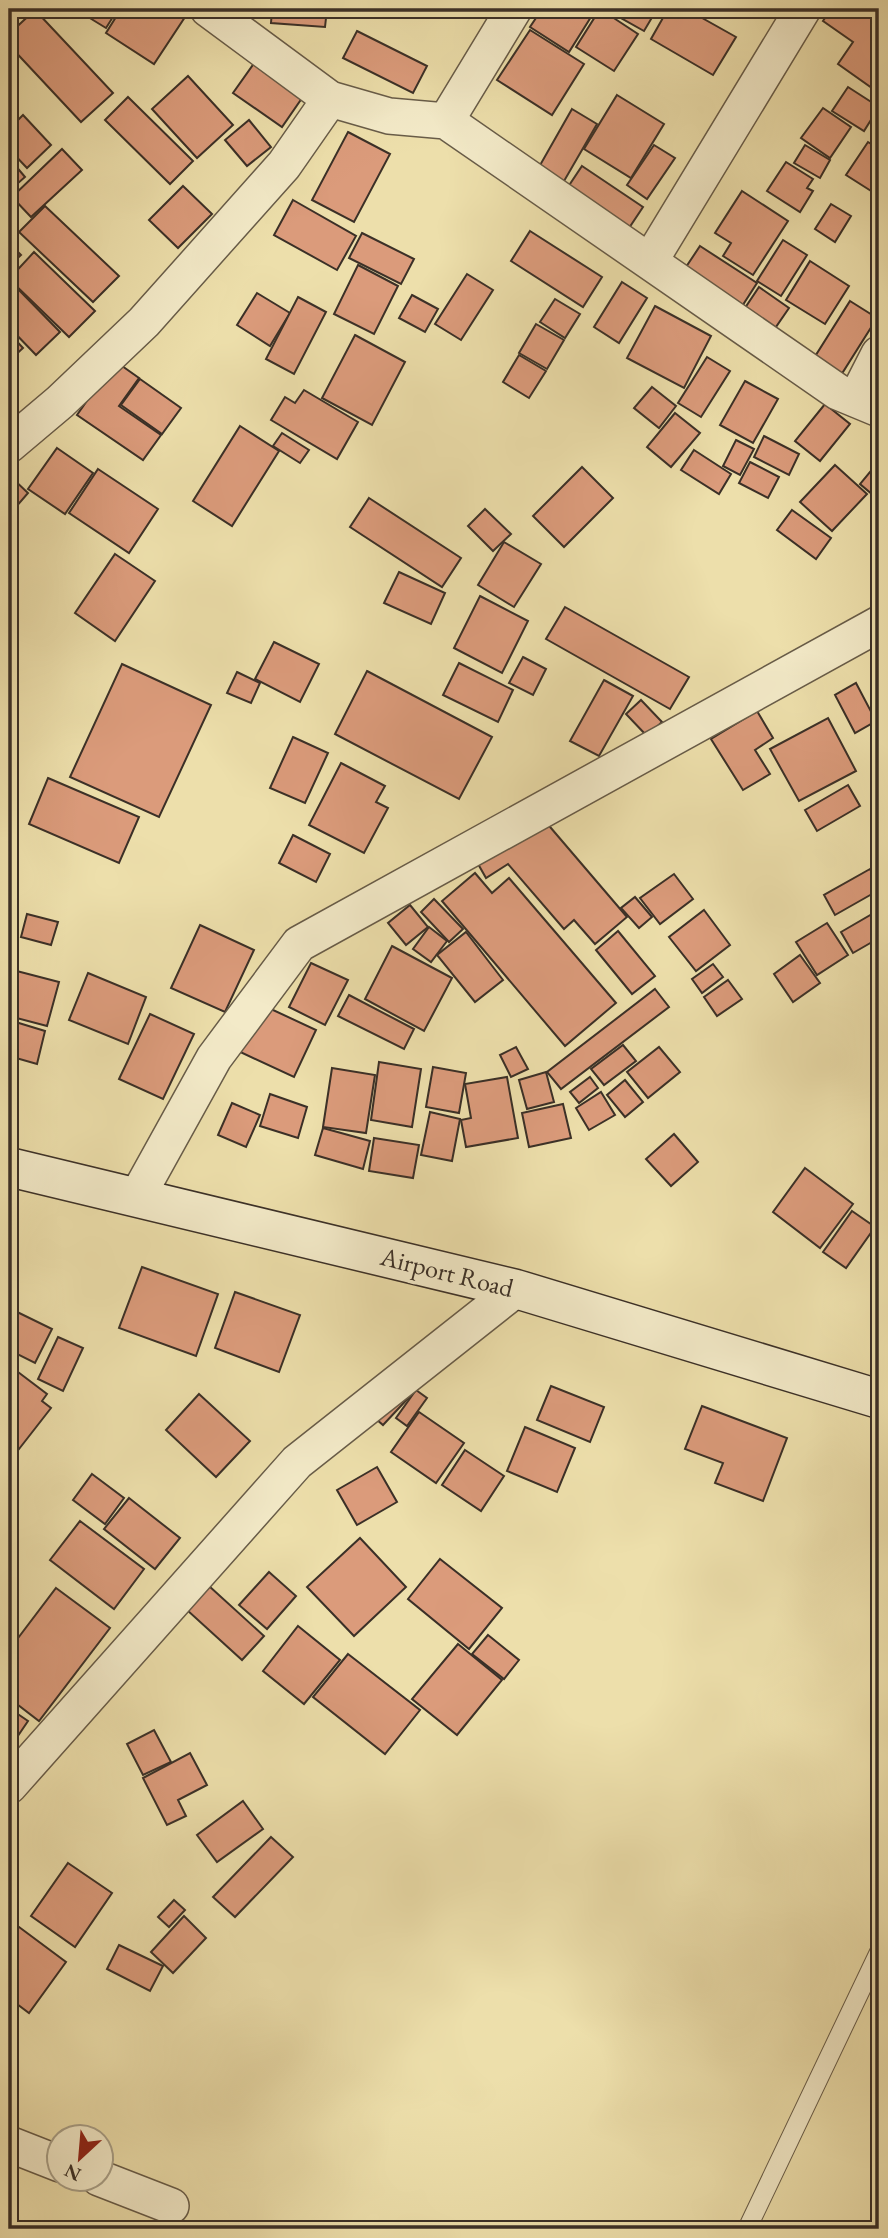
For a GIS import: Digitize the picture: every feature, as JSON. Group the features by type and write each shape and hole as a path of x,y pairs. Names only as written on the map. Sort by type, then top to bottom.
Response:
{"main road":[{"name":"Airport Road","path":"9,1167 516,1289 879,1399"}],"street":[{"path":"208,9 330,99 389,116 446,121 838,392 868,404 879,354"},
{"path":"446,121 514,9"},
{"path":"650,261 803,9"},
{"path":"9,445 60,402 144,322 284,165 330,99"},
{"path":"137,1197 214,1058 299,944 879,624"},
{"path":"9,1786 297,1462 516,1289"},
{"path":"9,2144 46,2159"},
{"path":"116,2185 171,2206"}],"lane":[{"path":"747,2229 879,1952"}],"building":[{"path":"82,9 118,9 106,28 80,12"},
{"path":"121,9 189,11 154,64 106,33"},
{"path":"272,9 327,9 325,27 271,23"},
{"path":"542,9 596,9 569,52 530,27"},
{"path":"600,9 638,34 614,71 576,47"},
{"path":"626,9 657,9 644,31 621,18"},
{"path":"668,9 686,9 736,37 713,75 651,39"},
{"path":"831,9 879,9 879,93 838,64 853,42 823,21"},
{"path":"35,10 113,93 81,122 9,45 9,34"},
{"path":"530,30 584,64 552,115 497,80"},
{"path":"357,31 427,66 413,93 343,58"},
{"path":"262,52 311,85 282,127 233,93"},
{"path":"188,76 233,125 197,158 152,109"},
{"path":"848,87 879,107 864,131 832,111"},
{"path":"617,95 664,124 631,178 584,149"},
{"path":"128,97 193,161 170,184 105,120"},
{"path":"823,108 851,127 830,158 801,138"},
{"path":"572,109 597,124 560,188 535,174"},
{"path":"23,115 51,145 27,168 9,149 9,129"},
{"path":"249,120 271,147 247,166 225,140"},
{"path":"348,132 390,154 354,222 312,200"},
{"path":"868,142 879,149 879,196 846,175"},
{"path":"654,145 675,158 647,199 627,185"},
{"path":"805,145 830,160 820,178 794,163"},
{"path":"62,149 82,170 31,217 12,197"},
{"path":"9,158 25,177 9,191"},
{"path":"786,162 813,179 807,188 813,191 800,212 767,191"},
{"path":"582,166 643,207 625,234 564,193"},
{"path":"183,186 212,214 178,248 149,220"},
{"path":"742,191 788,221 753,275 723,256 731,243 715,233"},
{"path":"293,200 356,236 337,270 274,235"},
{"path":"831,204 851,216 835,242 815,229"},
{"path":"45,206 119,276 93,302 19,232"},
{"path":"530,231 602,277 583,307 511,261"},
{"path":"362,233 414,259 401,284 349,258"},
{"path":"783,240 807,255 781,296 757,281"},
{"path":"9,243 21,255 9,266"},
{"path":"700,246 757,283 737,314 680,276"},
{"path":"34,252 95,311 69,337 9,279"},
{"path":"810,261 849,286 825,324 786,300"},
{"path":"358,265 398,286 374,334 334,314"},
{"path":"467,274 493,290 461,340 435,324"},
{"path":"622,282 647,298 619,343 594,327"},
{"path":"15,286 60,332 36,355 9,327 9,292"},
{"path":"759,287 789,308 769,337 739,317"},
{"path":"257,293 290,313 270,346 237,325"},
{"path":"412,295 438,309 425,332 399,318"},
{"path":"298,297 326,312 294,374 266,359"},
{"path":"555,299 580,314 565,338 540,322"},
{"path":"850,301 877,318 836,383 809,366"},
{"path":"655,306 711,336 684,388 627,358"},
{"path":"536,324 564,340 547,369 519,353"},
{"path":"9,333 23,348 9,361"},
{"path":"355,335 405,362 372,425 322,398"},
{"path":"519,355 546,371 529,398 503,382"},
{"path":"707,357 730,371 701,417 678,403"},
{"path":"115,361 139,378 119,406 161,435 143,460 77,415"},
{"path":"140,379 181,408 162,434 121,405"},
{"path":"745,381 778,399 753,443 720,425"},
{"path":"652,387 676,406 659,428 634,408"},
{"path":"304,390 358,422 337,459 271,420 285,397 295,403"},
{"path":"825,404 850,424 820,461 795,441"},
{"path":"675,413 700,433 671,467 647,447"},
{"path":"240,426 279,451 232,526 193,501"},
{"path":"282,433 309,450 300,463 273,446"},
{"path":"764,436 799,454 789,475 754,457"},
{"path":"736,440 754,449 740,475 723,466"},
{"path":"57,448 93,473 65,514 28,489"},
{"path":"694,450 731,474 719,494 681,470"},
{"path":"879,461 879,500 860,484"},
{"path":"750,462 779,477 768,498 739,483"},
{"path":"835,465 867,494 832,531 800,502"},
{"path":"582,467 613,498 564,547 533,516"},
{"path":"98,469 158,509 129,553 69,513"},
{"path":"9,475 28,493 9,515"},
{"path":"369,498 461,558 442,587 350,527"},
{"path":"485,509 511,534 493,551 468,526"},
{"path":"792,510 831,538 816,559 777,530"},
{"path":"504,542 541,564 514,607 478,585"},
{"path":"115,554 155,581 115,641 75,613"},
{"path":"399,572 445,593 431,624 384,603"},
{"path":"480,596 528,621 502,673 454,648"},
{"path":"565,607 689,677 670,709 546,639"},
{"path":"274,642 319,664 300,702 255,679"},
{"path":"523,657 546,669 533,695 509,683"},
{"path":"459,663 513,690 498,722 443,695"},
{"path":"122,664 211,705 159,817 70,777"},
{"path":"367,671 492,737 459,799 335,734"},
{"path":"237,672 260,683 251,703 227,693"},
{"path":"604,680 633,696 599,756 570,741"},
{"path":"856,683 876,721 855,733 835,695"},
{"path":"641,700 662,722 647,736 626,714"},
{"path":"757,711 773,738 755,750 770,774 743,790 711,739"},
{"path":"828,718 856,771 799,801 770,749"},
{"path":"293,737 328,753 305,803 270,788"},
{"path":"341,763 385,786 376,802 388,808 364,853 309,825"},
{"path":"48,778 139,817 119,863 29,824"},
{"path":"848,785 860,806 817,831 805,810"},
{"path":"539,814 627,917 595,944 574,920 564,929 508,864 486,878 473,855"},
{"path":"293,835 330,854 316,882 279,863"},
{"path":"870,869 879,890 835,915 824,895"},
{"path":"475,873 492,893 509,878 616,1003 565,1046 442,901"},
{"path":"674,874 693,899 660,924 640,898"},
{"path":"635,897 652,917 639,928 621,908"},
{"path":"434,899 463,929 449,942 421,912"},
{"path":"410,905 428,927 406,945 388,923"},
{"path":"704,910 730,945 696,971 669,937"},
{"path":"879,910 879,938 853,953 841,932"},
{"path":"27,914 58,922 51,945 21,937"},
{"path":"827,923 848,955 817,975 796,942"},
{"path":"200,925 254,950 225,1012 171,988"},
{"path":"429,927 447,941 431,962 413,949"},
{"path":"618,931 655,976 632,994 596,950"},
{"path":"466,932 503,980 475,1002 437,955"},
{"path":"392,946 452,978 424,1031 365,999"},
{"path":"800,955 820,983 793,1002 774,974"},
{"path":"311,963 348,980 325,1025 289,1007"},
{"path":"713,964 723,977 702,993 692,979"},
{"path":"9,969 59,982 47,1026 9,1016"},
{"path":"88,973 146,997 128,1044 69,1020"},
{"path":"728,980 742,999 717,1016 704,997"},
{"path":"655,989 669,1007 561,1089 547,1072"},
{"path":"349,995 414,1029 404,1049 338,1016"},
{"path":"258,1003 316,1030 294,1077 236,1050"},
{"path":"150,1014 194,1034 163,1099 119,1079"},
{"path":"9,1020 45,1031 37,1064 9,1056"},
{"path":"623,1045 636,1061 604,1085 591,1069"},
{"path":"516,1047 528,1069 511,1077 500,1055"},
{"path":"659,1047 680,1072 648,1098 627,1072"},
{"path":"379,1062 421,1069 412,1127 371,1120"},
{"path":"433,1067 466,1073 459,1113 426,1107"},
{"path":"332,1068 375,1075 366,1133 323,1127"},
{"path":"546,1072 554,1102 527,1109 519,1080"},
{"path":"507,1077 518,1138 466,1147 461,1120 471,1118 465,1084"},
{"path":"590,1077 598,1088 579,1103 570,1092"},
{"path":"625,1080 643,1102 625,1117 607,1095"},
{"path":"601,1092 615,1115 589,1130 576,1108"},
{"path":"270,1094 307,1107 298,1138 260,1126"},
{"path":"232,1103 260,1115 246,1147 218,1135"},
{"path":"563,1104 571,1138 529,1147 522,1113"},
{"path":"430,1112 460,1119 452,1161 421,1155"},
{"path":"323,1128 370,1141 363,1169 315,1155"},
{"path":"674,1134 698,1162 671,1186 646,1159"},
{"path":"374,1138 419,1145 413,1178 369,1171"},
{"path":"805,1168 853,1204 820,1248 773,1212"},
{"path":"852,1211 875,1227 846,1268 823,1252"},
{"path":"142,1267 218,1294 196,1356 119,1328"},
{"path":"235,1292 300,1315 279,1372 215,1348"},
{"path":"9,1308 52,1329 35,1363 9,1350"},
{"path":"58,1337 83,1348 63,1391 38,1379"},
{"path":"18,1372 47,1394 42,1401 51,1408 12,1458 9,1456 9,1385"},
{"path":"399,1380 413,1393 383,1425 369,1413"},
{"path":"551,1386 604,1407 590,1442 537,1420"},
{"path":"416,1390 427,1398 407,1426 396,1418"},
{"path":"199,1394 250,1441 216,1477 166,1430"},
{"path":"702,1406 787,1438 763,1501 715,1483 723,1463 685,1449"},
{"path":"419,1412 464,1443 436,1483 391,1452"},
{"path":"525,1427 575,1448 557,1492 507,1471"},
{"path":"465,1450 504,1476 481,1511 442,1485"},
{"path":"377,1467 397,1502 357,1525 337,1490"},
{"path":"92,1474 124,1498 105,1524 73,1500"},
{"path":"129,1498 180,1538 155,1569 104,1529"},
{"path":"80,1521 144,1569 114,1609 50,1560"},
{"path":"360,1538 406,1587 354,1636 307,1587"},
{"path":"440,1559 502,1608 469,1649 408,1599"},
{"path":"269,1572 296,1596 267,1629 239,1605"},
{"path":"209,1586 264,1636 242,1660 187,1610"},
{"path":"56,1588 110,1628 39,1721 9,1698 9,1650"},
{"path":"298,1626 340,1660 304,1704 263,1671"},
{"path":"488,1635 519,1660 504,1679 472,1654"},
{"path":"458,1644 502,1680 457,1735 412,1699"},
{"path":"348,1654 420,1710 385,1754 313,1697"},
{"path":"9,1708 28,1721 9,1749"},
{"path":"154,1730 171,1762 143,1775 127,1744"},
{"path":"190,1753 207,1785 178,1800 186,1816 167,1825 143,1778"},
{"path":"243,1801 263,1829 217,1862 197,1835"},
{"path":"271,1837 293,1857 235,1917 213,1897"},
{"path":"68,1863 112,1893 75,1947 31,1916"},
{"path":"174,1900 185,1910 169,1927 158,1917"},
{"path":"184,1916 206,1938 173,1973 151,1952"},
{"path":"15,1924 66,1962 29,2013 9,1998 9,1932"},
{"path":"119,1945 163,1966 150,1991 107,1969"}]}
